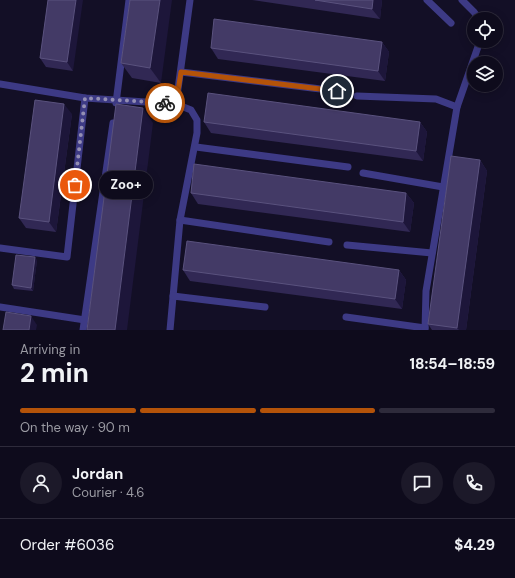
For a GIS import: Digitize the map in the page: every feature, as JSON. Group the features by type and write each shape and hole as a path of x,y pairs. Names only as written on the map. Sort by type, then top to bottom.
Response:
{"lane":[{"path":"116,108 129,0"},
{"path":"176,104 190,0"},
{"path":"427,0 451,23"},
{"path":"462,0 474,12"},
{"path":"346,317 425,329 426,291 457,107 478,48"},
{"path":"181,72 337,91"},
{"path":"0,84 85,98 176,104 191,110 197,120 196,146 180,220 170,330"},
{"path":"357,96 436,99 457,107"},
{"path":"0,248 67,257 85,98"},
{"path":"83,330 114,116"},
{"path":"196,146 348,167"},
{"path":"363,174 443,187"},
{"path":"180,220 329,242"},
{"path":"347,245 432,253"},
{"path":"173,296 265,307"},
{"path":"0,307 84,320"}],"building":[{"path":"48,0 76,0 67,62 40,58"},
{"path":"130,0 160,0 150,68 121,63"},
{"path":"315,0 373,0 372,9"},
{"path":"214,19 382,42 378,71 211,48"},
{"path":"208,93 420,122 416,151 204,122"},
{"path":"35,100 64,104 49,222 19,218"},
{"path":"116,104 143,108 115,330 87,330"},
{"path":"451,156 480,160 457,328 428,324"},
{"path":"194,164 406,193 403,222 191,193"},
{"path":"187,241 399,270 395,299 183,270"},
{"path":"16,255 35,257 31,288 12,285"},
{"path":"6,312 31,316 29,330 3,330"}],"way so far":[{"path":"75,185 85,98 165,103"}],"place":[{"name":"Zoo+","path":"75,185"}],"route":[{"path":"165,103 176,104 181,72 337,91"}]}
